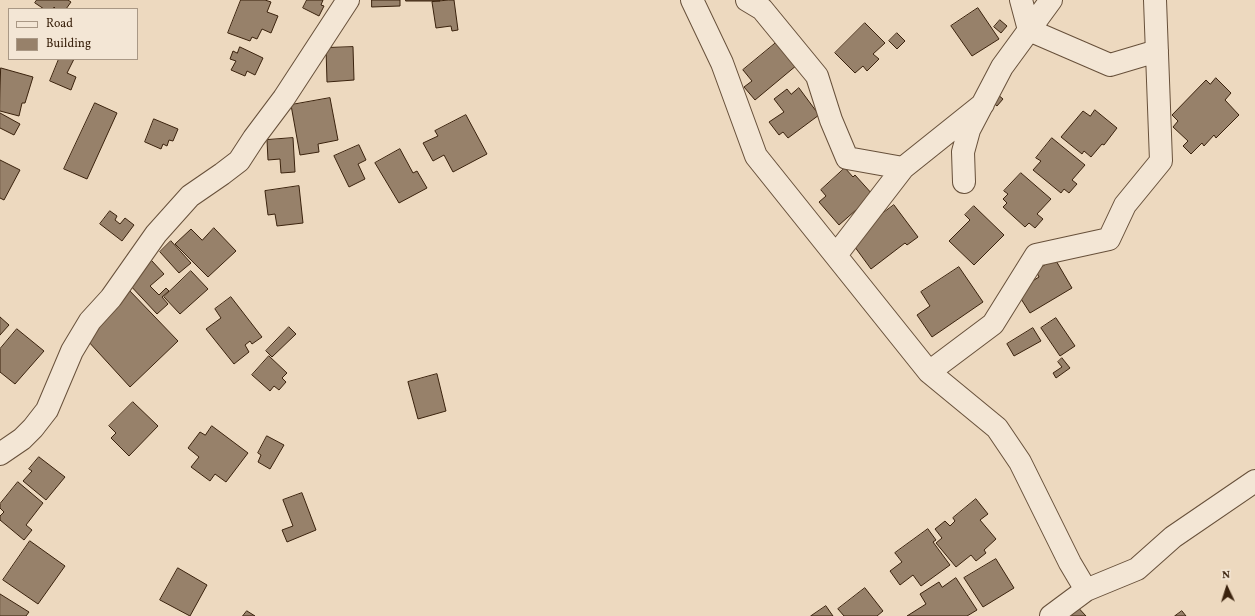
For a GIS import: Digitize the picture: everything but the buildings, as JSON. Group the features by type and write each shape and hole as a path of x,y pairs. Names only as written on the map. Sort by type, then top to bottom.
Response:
{"street":[{"path":"0,454 28,434 47,410 72,352 90,322 110,298 156,234 190,196 239,161 284,98 348,0"},
{"path":"692,0 722,63 756,156 929,372 998,428 1020,462 1070,564 1086,590"},
{"path":"747,0 762,9 817,76 831,120 847,158 903,168"},
{"path":"1021,0 1028,30"},
{"path":"964,182 963,152 969,130 1002,67 1051,0"},
{"path":"929,372 994,324 1036,255 1109,239 1125,206 1161,161 1155,0"},
{"path":"1028,30 1110,64 1157,51"},
{"path":"836,255 903,168 983,104"},
{"path":"1051,616 1086,590 1137,569 1173,537 1251,481"}]}
